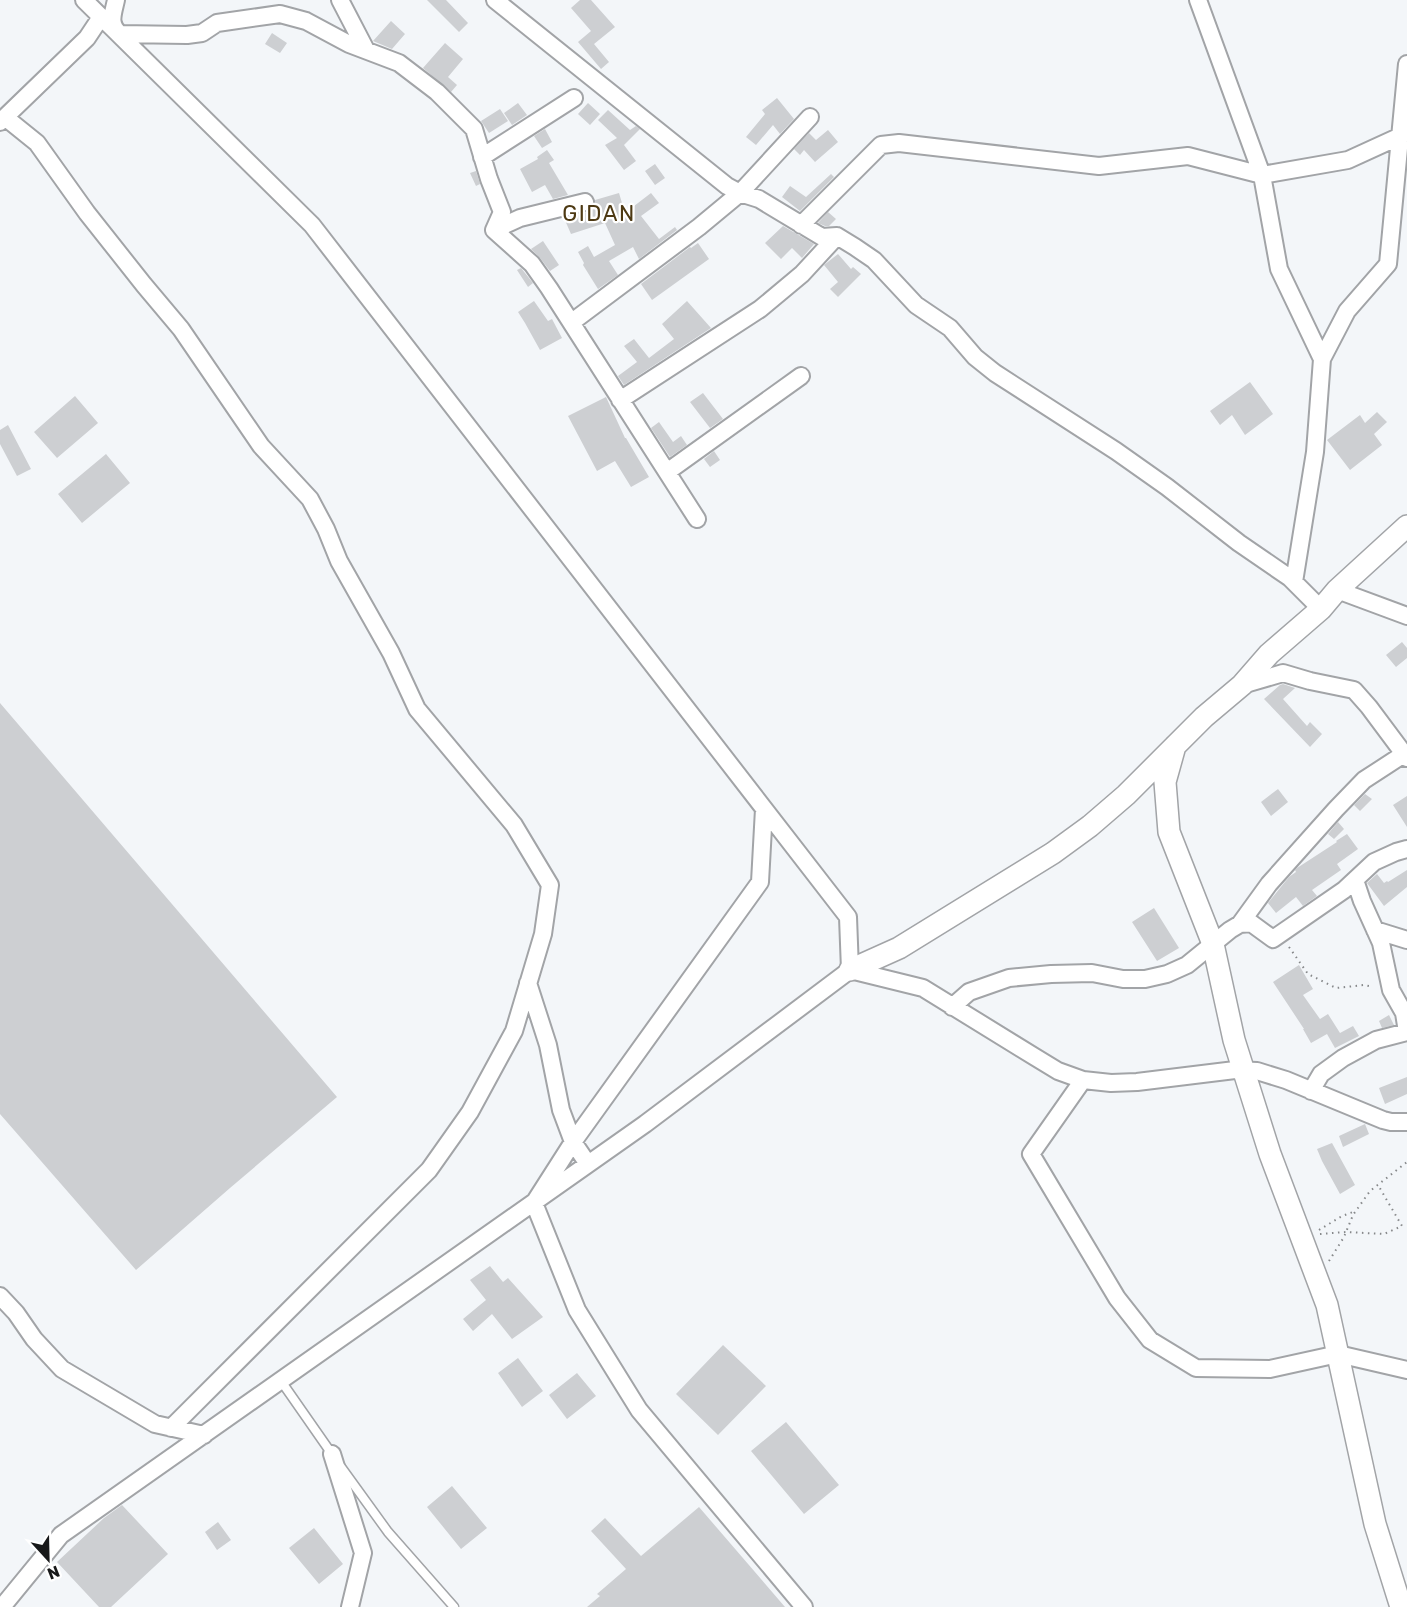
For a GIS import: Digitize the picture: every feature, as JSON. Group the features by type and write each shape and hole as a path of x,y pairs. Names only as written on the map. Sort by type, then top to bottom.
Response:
{"street":[{"path":"84,0 312,225 848,917 850,970"},
{"path":"116,0 112,24 114,30 120,34 188,35 202,33 217,23 280,14 306,21 349,44 399,63 437,92 474,129 502,213 494,230"},
{"path":"340,0 366,50"},
{"path":"495,0 714,176 740,193 759,200 822,237 837,236 874,260 916,305 950,328 975,357 995,373 1116,451 1167,487 1294,582 1321,609"},
{"path":"1198,0 1262,175 1279,269 1322,359"},
{"path":"101,17 87,38 3,120 37,143 87,213 181,328 261,446 310,499 339,561 391,653 417,709 514,825 550,885 543,934 514,1031 470,1112 429,1170 171,1428"},
{"path":"1294,582 1315,452 1322,359 1347,311 1388,264 1404,135 1407,64"},
{"path":"482,158 574,98"},
{"path":"572,322 699,227 740,193 810,117"},
{"path":"801,225 881,145 899,143 1099,166 1188,156 1262,175 1348,160 1404,135"},
{"path":"494,230 520,218 585,202"},
{"path":"494,230 532,264 572,322 697,519"},
{"path":"620,400 760,309 802,274 837,236"},
{"path":"667,472 801,376"},
{"path":"2,1607 61,1535 645,1124 850,970 899,948 1053,853 1090,826 1126,795 1204,717 1242,685 1269,654 1321,609 1337,590 1407,526"},
{"path":"1337,590 1407,616"},
{"path":"952,1007 969,992 1010,978 1092,973 1123,979 1145,980 1187,965 1240,924 1269,884 1364,780 1405,756 1354,690 1284,673 1242,685"},
{"path":"1175,746 1165,783 1169,832 1213,944 1234,1040 1270,1154 1307,1236 1317,1280 1327,1305 1374,1524 1401,1607"},
{"path":"534,1203 573,1142 760,882 764,809"},
{"path":"1240,924 1251,923 1273,939 1344,890 1374,862 1407,849"},
{"path":"1311,1090 1321,1074 1343,1058 1376,1040 1407,1032 1404,1013 1391,990 1381,943 1355,880"},
{"path":"1375,930 1407,940"},
{"path":"850,970 923,988 1050,1066 1083,1080 1111,1083 1137,1082 1235,1070 1257,1071 1286,1080 1383,1120 1397,1127 1407,1136"},
{"path":"528,983 548,1045 561,1110 573,1142 588,1164"},
{"path":"1083,1080 1031,1154 1117,1298 1150,1340 1196,1368 1270,1369 1338,1354 1407,1370"},
{"path":"1383,1120 1407,1122"},
{"path":"534,1203 577,1310 639,1410 804,1607"},
{"path":"0,1296 16,1313 34,1340 62,1369 155,1424 204,1435"},
{"path":"332,1454 363,1553 350,1607"}],"lane":[{"path":"281,1381 388,1532 454,1607"}],"path":[{"path":"1273,939 1289,946 1308,974 1336,988 1364,986 1391,990"},
{"path":"1317,1280 1344,1238 1353,1215 1370,1191 1407,1162"},
{"path":"1307,1236 1346,1232 1384,1234 1402,1226 1377,1185"},
{"path":"1307,1236 1342,1216 1356,1211"}],"building":[{"path":"427,0 446,0 468,23 459,32"},
{"path":"580,0 591,0 615,27 594,44 609,62 601,69 578,42 591,31 571,8"},
{"path":"391,21 405,34 392,49 373,41"},
{"path":"272,33 287,43 280,53 265,44"},
{"path":"445,43 463,59 448,77 457,85 451,92 423,68"},
{"path":"777,98 794,119 780,134 773,125 756,145 746,137 765,114 762,110"},
{"path":"518,103 527,115 512,125 504,113"},
{"path":"588,103 600,114 590,125 578,114"},
{"path":"500,109 508,121 489,133 481,121"},
{"path":"608,110 630,130 636,126 640,129 624,145 636,161 624,170 605,145 617,138 598,120"},
{"path":"545,129 552,142 542,148 534,136"},
{"path":"828,130 838,142 815,162 804,150 800,155 794,149 809,133 816,140"},
{"path":"547,150 554,160 549,163 568,195 553,199 545,185 532,192 520,169 538,159 537,157"},
{"path":"655,164 665,178 655,185 645,171"},
{"path":"476,171 480,184 476,186 470,173"},
{"path":"831,174 834,177 800,211 782,197 790,186 806,197"},
{"path":"619,193 625,213 651,193 659,203 641,216 659,239 675,227 677,230 639,259 633,247 609,261 618,275 598,289 578,252 588,246 594,257 615,245 605,223 571,234 564,218 588,212 595,205 595,200"},
{"path":"828,212 836,219 829,226 818,223"},
{"path":"783,226 814,244 802,258 792,248 781,259 765,243"},
{"path":"543,241 559,265 550,271 531,249"},
{"path":"698,243 709,259 652,300 641,284"},
{"path":"838,254 851,269 853,267 861,274 838,297 830,289 838,282 824,265"},
{"path":"521,268 533,283 528,287 517,270"},
{"path":"534,301 548,321 552,319 562,338 540,350 518,312"},
{"path":"687,301 711,328 624,385 618,376 637,362 624,346 634,339 649,358 674,339 662,324"},
{"path":"1250,382 1273,414 1245,435 1232,415 1220,425 1210,411"},
{"path":"703,393 723,419 710,428 690,402"},
{"path":"75,396 98,423 57,458 34,432"},
{"path":"606,397 625,438 649,477 631,487 615,461 597,471 568,416"},
{"path":"1377,412 1387,422 1374,434 1382,445 1350,470 1327,440 1360,415 1365,423"},
{"path":"659,422 673,442 681,436 687,445 670,457 651,428"},
{"path":"8,425 31,469 17,476 0,444 0,430"},
{"path":"714,451 720,460 710,467 704,459"},
{"path":"106,454 130,483 82,523 58,494"},
{"path":"1402,642 1407,648 1407,658 1396,667 1386,655"},
{"path":"1283,684 1295,688 1283,699 1307,726 1310,722 1322,734 1310,747 1264,699"},
{"path":"0,703 337,1097 136,1270 0,1114"},
{"path":"1278,789 1288,802 1271,816 1261,802"},
{"path":"1365,794 1372,799 1360,811 1354,805"},
{"path":"1407,796 1407,827 1393,805"},
{"path":"1338,822 1344,829 1334,839 1328,834"},
{"path":"1347,834 1358,849 1337,864 1341,870 1312,890 1317,896 1303,906 1296,897 1276,913 1268,903 1289,877 1296,872 1295,870"},
{"path":"1407,870 1407,887 1384,906 1367,883 1377,874 1384,883 1388,882"},
{"path":"1154,908 1179,948 1157,961 1132,922"},
{"path":"1299,965 1313,989 1303,995 1320,1019 1328,1014 1340,1033 1353,1026 1359,1036 1335,1048 1327,1034 1311,1043 1273,982"},
{"path":"1389,1015 1394,1025 1382,1028 1379,1021"},
{"path":"1407,1077 1407,1094 1385,1104 1379,1088"},
{"path":"1365,1124 1369,1134 1343,1147 1339,1136"},
{"path":"1332,1143 1355,1185 1340,1194 1317,1149"},
{"path":"490,1266 503,1282 508,1278 543,1317 512,1339 492,1314 473,1331 463,1319 486,1300 470,1280"},
{"path":"723,1345 766,1386 718,1435 676,1394"},
{"path":"518,1358 543,1391 522,1407 498,1373"},
{"path":"577,1373 596,1396 567,1419 549,1395"},
{"path":"786,1422 839,1485 804,1514 751,1451"},
{"path":"452,1486 487,1528 461,1549 427,1507"},
{"path":"122,1505 168,1554 111,1607 99,1607 57,1562 104,1518"},
{"path":"699,1507 785,1607 587,1607 600,1596 597,1594 626,1569 591,1531 605,1518 641,1556"},
{"path":"218,1522 231,1540 217,1550 205,1532"},
{"path":"314,1528 343,1564 319,1584 289,1548"}],"district":[{"name":"GIDAN","path":"599,213"}]}
